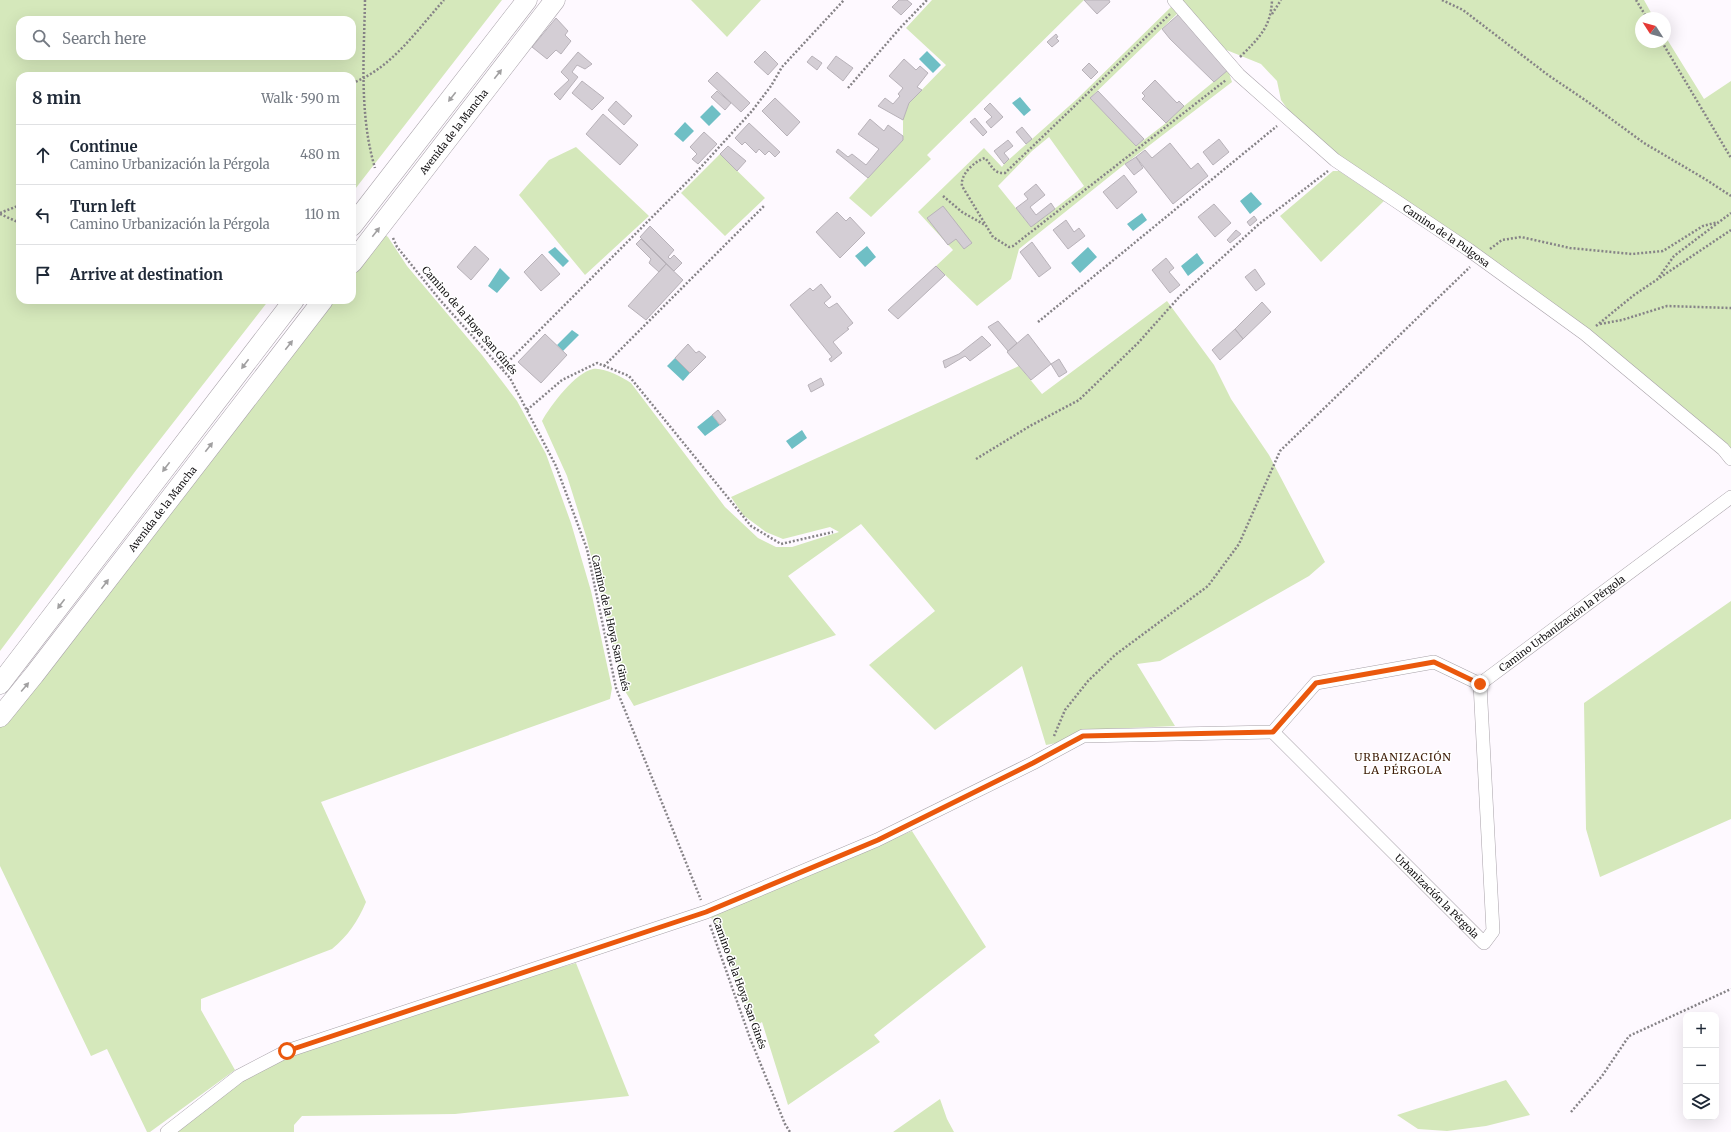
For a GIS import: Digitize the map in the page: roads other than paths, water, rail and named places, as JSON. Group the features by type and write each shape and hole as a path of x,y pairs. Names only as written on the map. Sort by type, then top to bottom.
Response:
{"main road":[{"path":"356,221 527,0"},
{"name":"Avenida de la Mancha","path":"356,258 555,0"},
{"path":"0,684 291,304"},
{"name":"Avenida de la Mancha","path":"0,717 320,304"}],"street":[{"name":"Camino de la Pulgosa","path":"1177,3 1234,69 1338,162 1480,258 1585,334 1723,449 1731,459"},
{"name":"Camino Urbanización la Pérgola","path":"1480,684 1731,497"},
{"path":"168,1132 240,1076 287,1051 706,912 878,840 1083,736 1273,732 1316,683 1434,662 1480,684"},
{"name":"Urbanización la Pérgola","path":"1273,732 1484,943 1493,931 1480,684"}],"water":[{"path":"927,51 941,65 933,73 919,59"},
{"path":"1020,97 1031,110 1024,116 1012,103"},
{"path":"712,105 721,114 709,126 700,117"},
{"path":"685,122 694,131 683,142 674,134"},
{"path":"1251,192 1262,204 1250,214 1240,201"},
{"path":"1142,213 1147,220 1133,231 1127,224"},
{"path":"867,246 876,257 865,267 855,256"},
{"path":"555,247 569,261 563,267 548,252"},
{"path":"1088,247 1097,257 1080,273 1071,263"},
{"path":"1197,253 1204,263 1188,276 1181,266"},
{"path":"500,268 510,278 497,293 488,286"},
{"path":"572,330 579,335 563,351 557,345"},
{"path":"675,358 690,373 683,381 667,366"},
{"path":"712,415 720,425 705,436 697,427"},
{"path":"802,430 807,438 792,449 786,441"}],"district":[{"name":"URBANIZACIÓN LA PÉRGOLA","path":"1403,763"}]}
